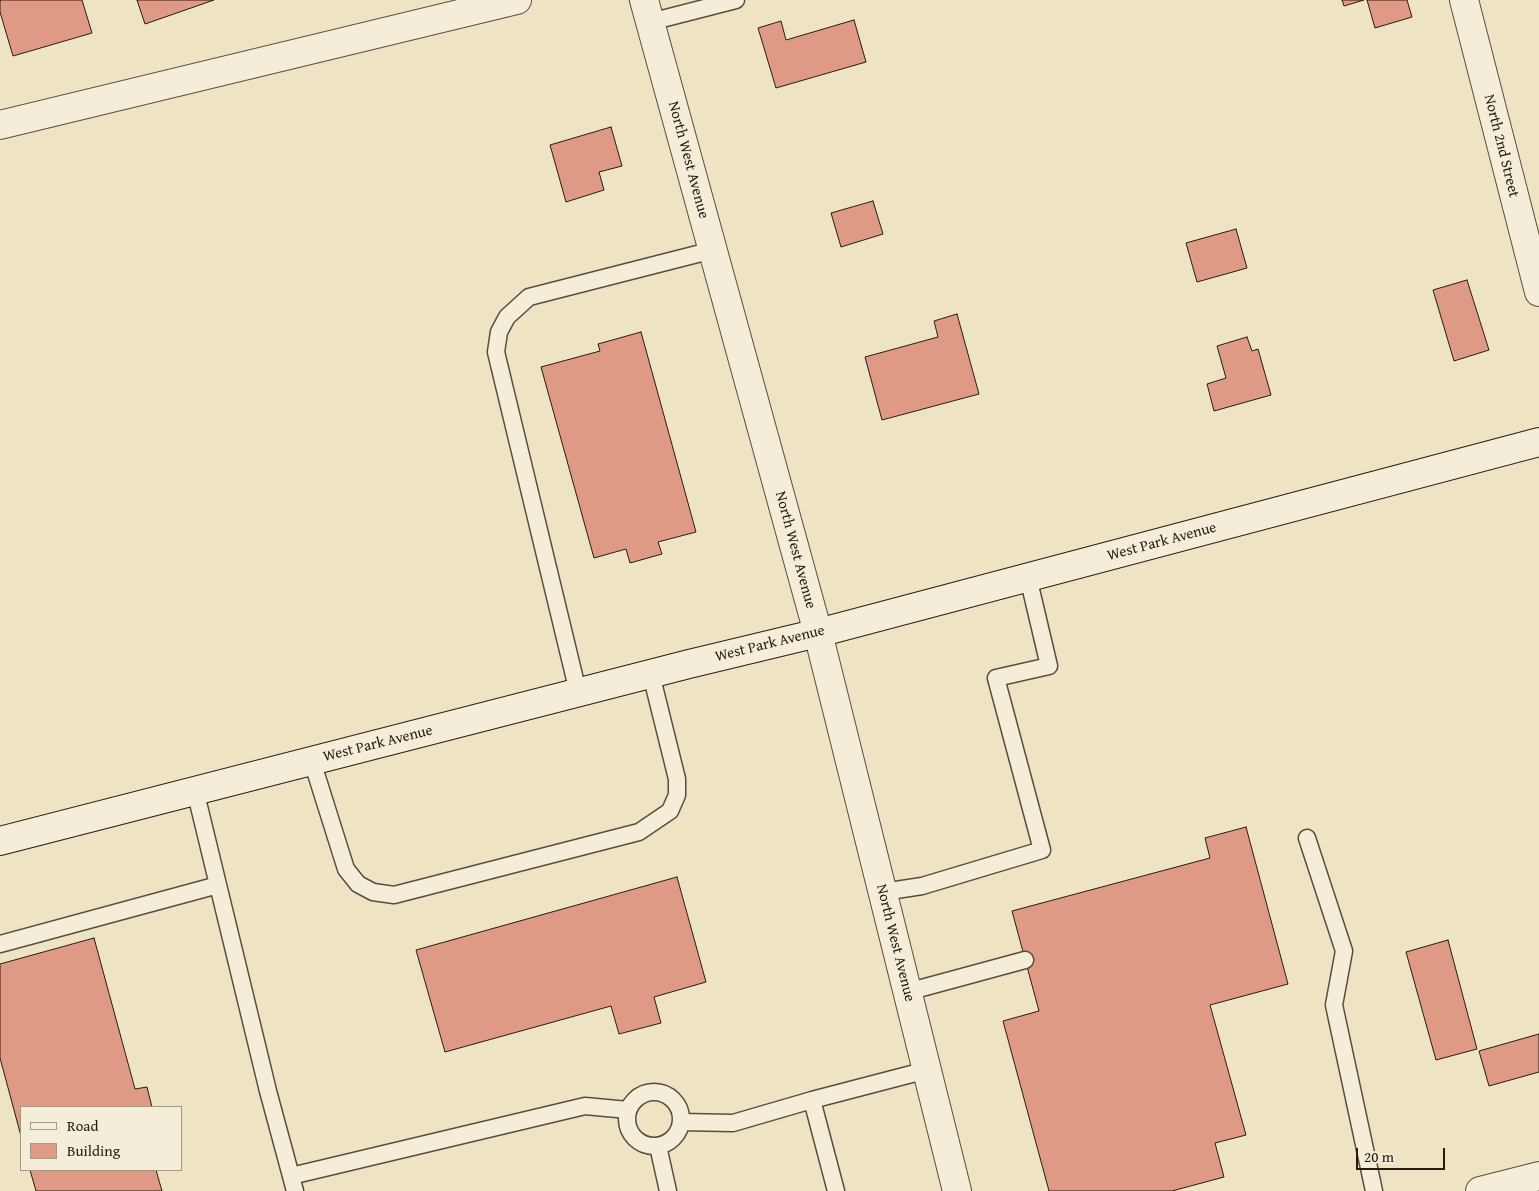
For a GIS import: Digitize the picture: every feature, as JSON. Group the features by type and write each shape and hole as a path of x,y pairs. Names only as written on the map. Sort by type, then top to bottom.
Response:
{"street":[{"path":"0,125 516,0"},
{"name":"North 2nd Street","path":"1464,0 1539,292"},
{"name":"North West Avenue","path":"647,11 818,633 957,1191"},
{"name":"West Park Avenue","path":"0,841 578,692 818,633 1539,442"},
{"path":"1480,1191 1539,1176"}],"lane":[{"path":"647,11 736,0"},
{"path":"578,692 496,352 499,332 507,317 529,297 713,250"},
{"path":"882,892 922,886 1042,850 996,678 1049,666 1028,577"},
{"path":"312,761 346,868 358,884 373,892 394,895 639,832 670,811 677,796 677,779 651,674"},
{"path":"195,790 293,1184 585,1106 628,1110"},
{"path":"1307,838 1344,951 1334,1005 1374,1191"},
{"path":"0,944 218,885"},
{"path":"908,992 1025,960"},
{"path":"682,1122 733,1123 927,1070"},
{"path":"656,1092 672,1098 681,1113 682,1122 674,1138 658,1146 649,1145 634,1136 629,1128 628,1110 639,1096 656,1092"},
{"path":"812,1100 836,1191"},
{"path":"658,1146 668,1191"}],"building":[{"path":"0,0 82,0 92,33 13,56 0,12"},
{"path":"137,0 214,0 145,24"},
{"path":"1342,0 1364,0 1344,6"},
{"path":"1367,0 1407,0 1412,17 1375,28"},
{"path":"854,20 866,62 776,88 758,28 781,21 786,40"},
{"path":"611,127 622,166 599,172 604,190 566,202 550,145"},
{"path":"873,201 883,234 841,247 831,213"},
{"path":"1236,229 1247,268 1197,282 1186,243"},
{"path":"1467,280 1489,350 1454,361 1433,290"},
{"path":"957,314 979,394 882,420 865,357 938,337 934,321"},
{"path":"641,332 696,532 658,542 662,554 630,563 626,549 594,558 541,367 600,351 598,344"},
{"path":"1247,337 1252,351 1258,349 1271,395 1214,411 1207,384 1226,378 1217,346"},
{"path":"1246,827 1288,984 1210,1005 1246,1135 1215,1143 1224,1177 1172,1191 1049,1191 1003,1021 1039,1011 1012,911 1210,858 1205,838"},
{"path":"677,877 706,982 654,997 661,1023 619,1034 611,1006 445,1052 416,950"},
{"path":"94,938 135,1089 147,1087 152,1106 20,1106 20,1132 0,1058 0,964"},
{"path":"1448,940 1477,1049 1436,1060 1406,952"},
{"path":"1539,1034 1539,1072 1489,1086 1479,1051"},
{"path":"30,1171 156,1171 162,1191 36,1191"}]}
